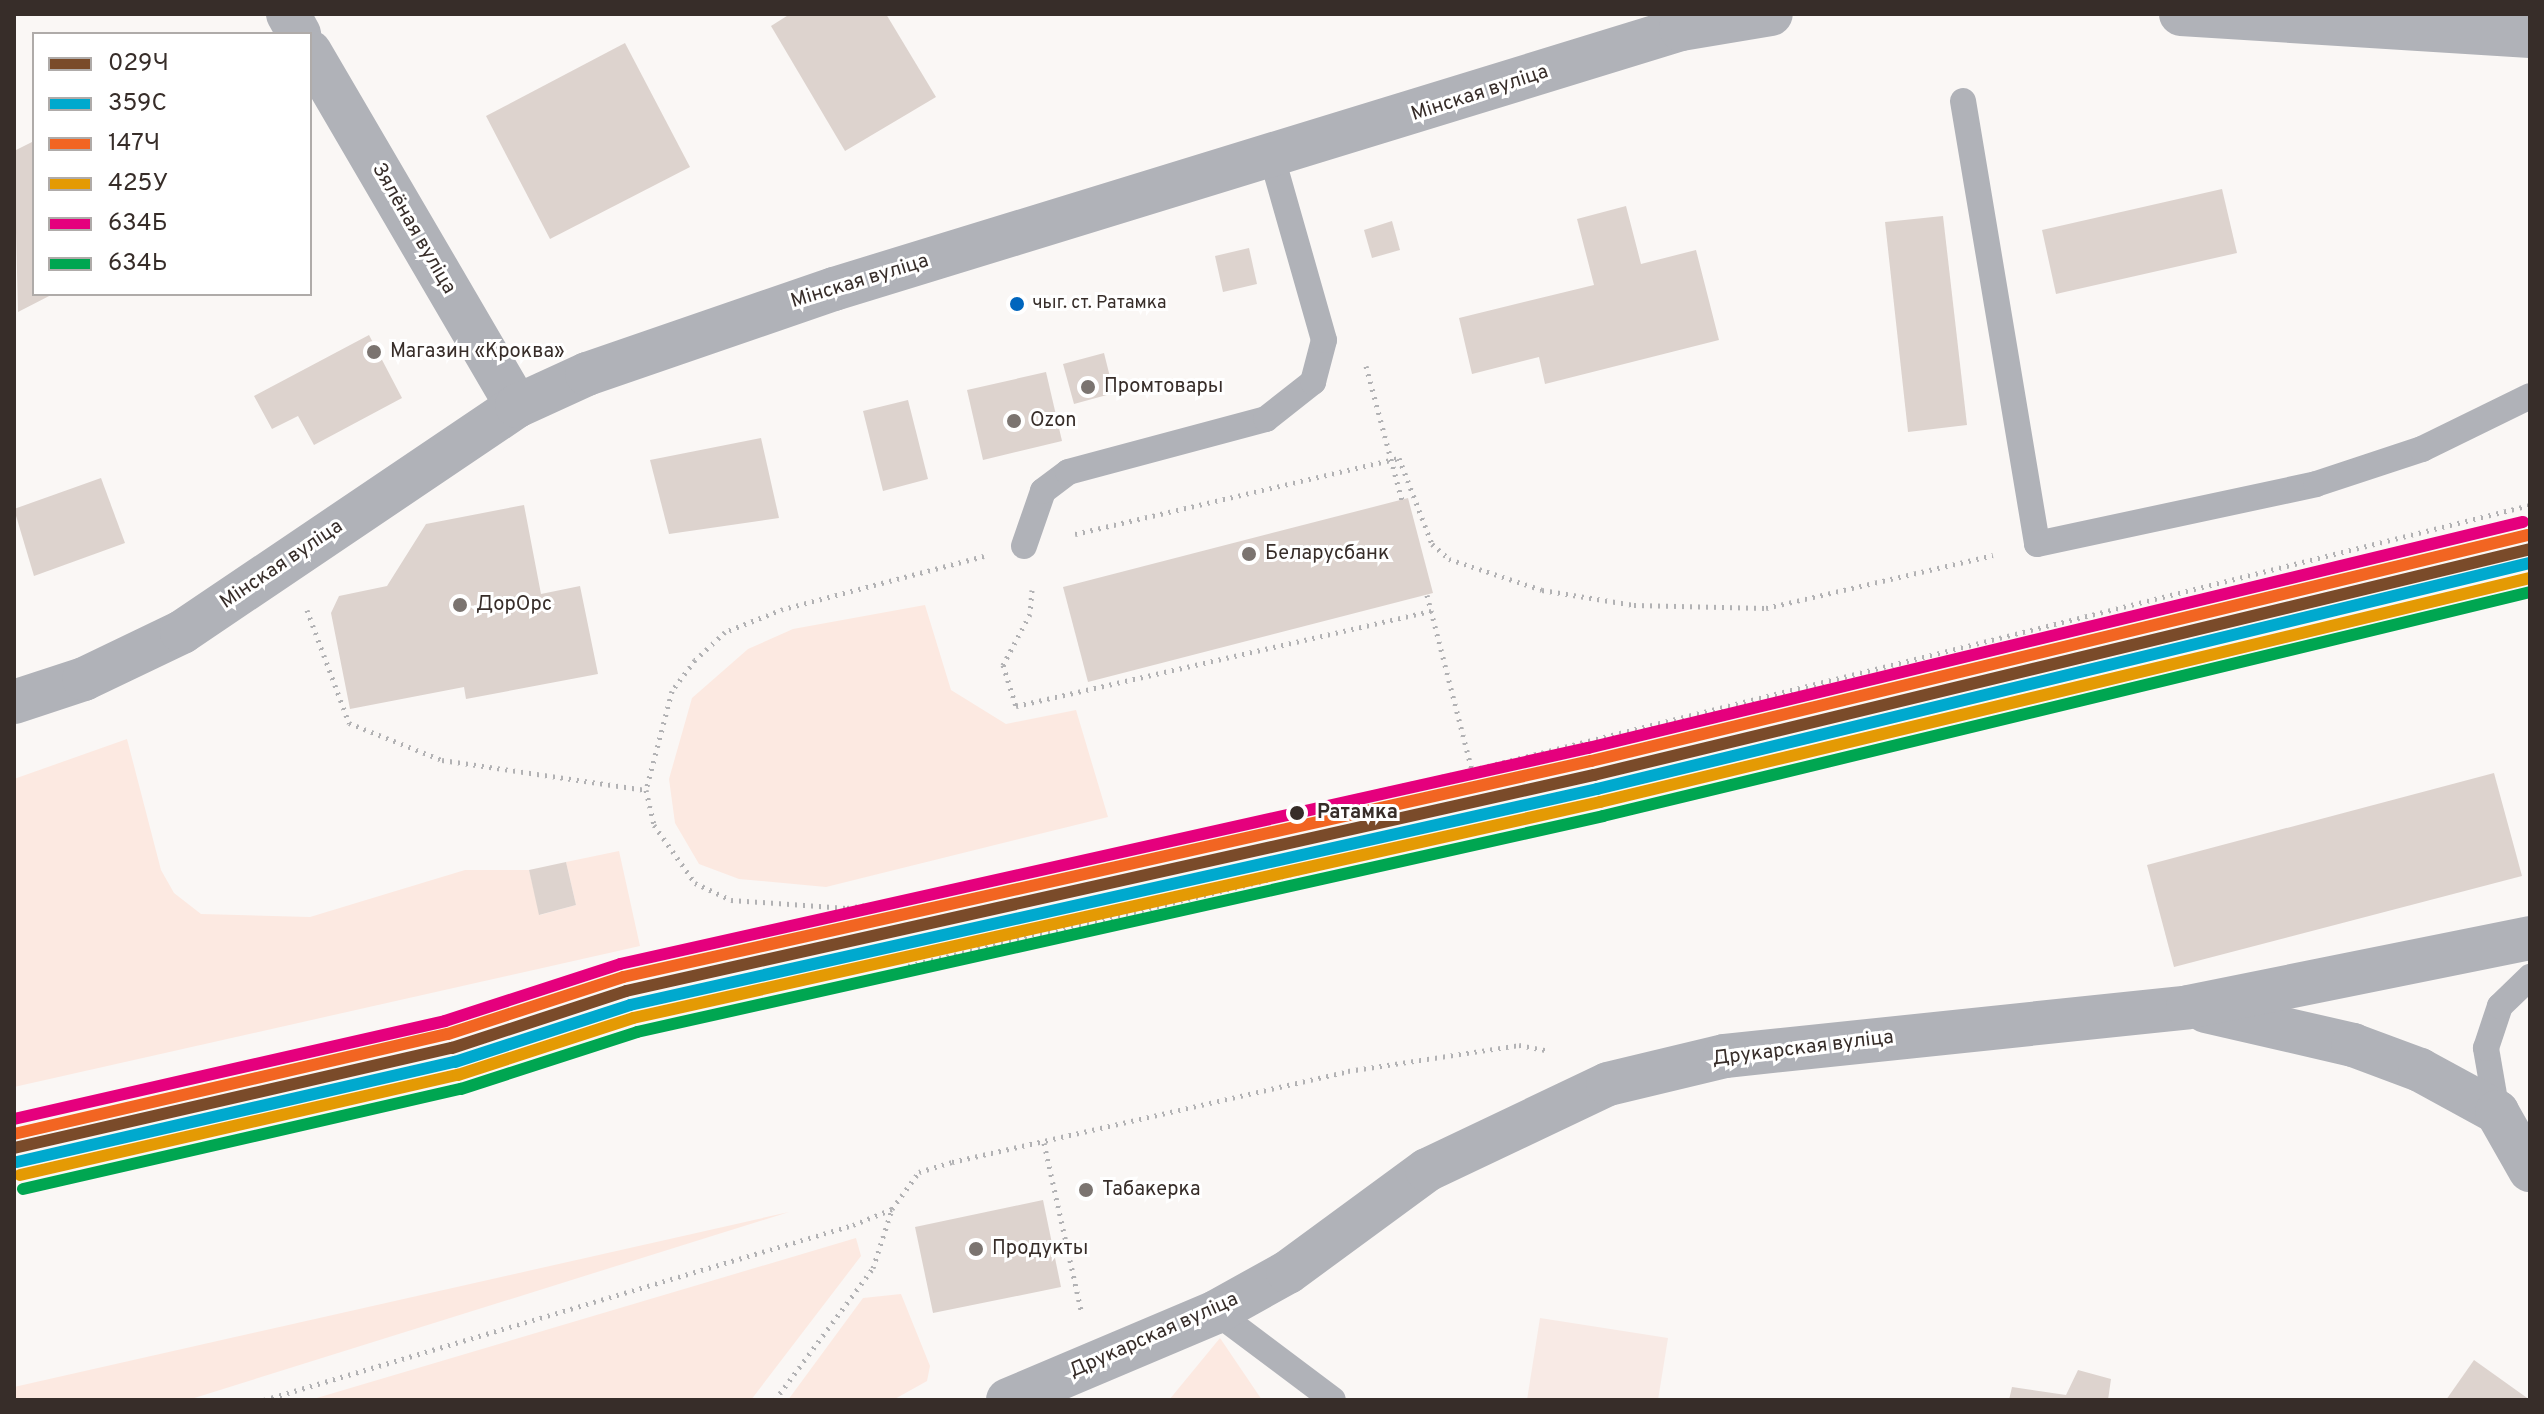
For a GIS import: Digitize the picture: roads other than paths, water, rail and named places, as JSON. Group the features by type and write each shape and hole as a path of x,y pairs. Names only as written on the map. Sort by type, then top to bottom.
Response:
{"street":[{"path":"288,14 298,32"},
{"name":"Мінская вуліца","path":"14,702 84,679 182,632 517,406 683,338 1272,158 1678,21 1771,14"},
{"path":"2181,14 2530,36"},
{"name":"Зялёная вуліца","path":"312,55 517,406"},
{"name":"Друкарская вуліца","path":"1008,1400 1216,1312 1288,1272 1427,1170 1608,1084 1725,1056 2188,1007 2530,938"},
{"path":"2188,1007 2353,1045 2420,1070 2497,1112 2530,1170"}],"lane":[{"path":"1963,101 2037,544 2316,484 2422,449 2530,396"},
{"path":"1024,546 1043,491 1068,472 1266,419 1313,382 1324,340 1272,158"},
{"path":"2497,1112 2486,1048 2500,1006 2530,977"},
{"path":"1216,1312 1333,1400"}],"place":[{"name":"чыг. ст. Ратамка","path":"1017,304"},
{"name":"Магазин «Кроква»","path":"374,352"},
{"name":"Промтовары","path":"1088,387"},
{"name":"Ozon","path":"1014,421"},
{"name":"Беларусбанк","path":"1249,554"},
{"name":"ДорОрс","path":"460,605"},
{"name":"Ратамка","path":"1297,813"},
{"name":"Табакерка","path":"1086,1190"},
{"name":"Продукты","path":"976,1249"}]}
